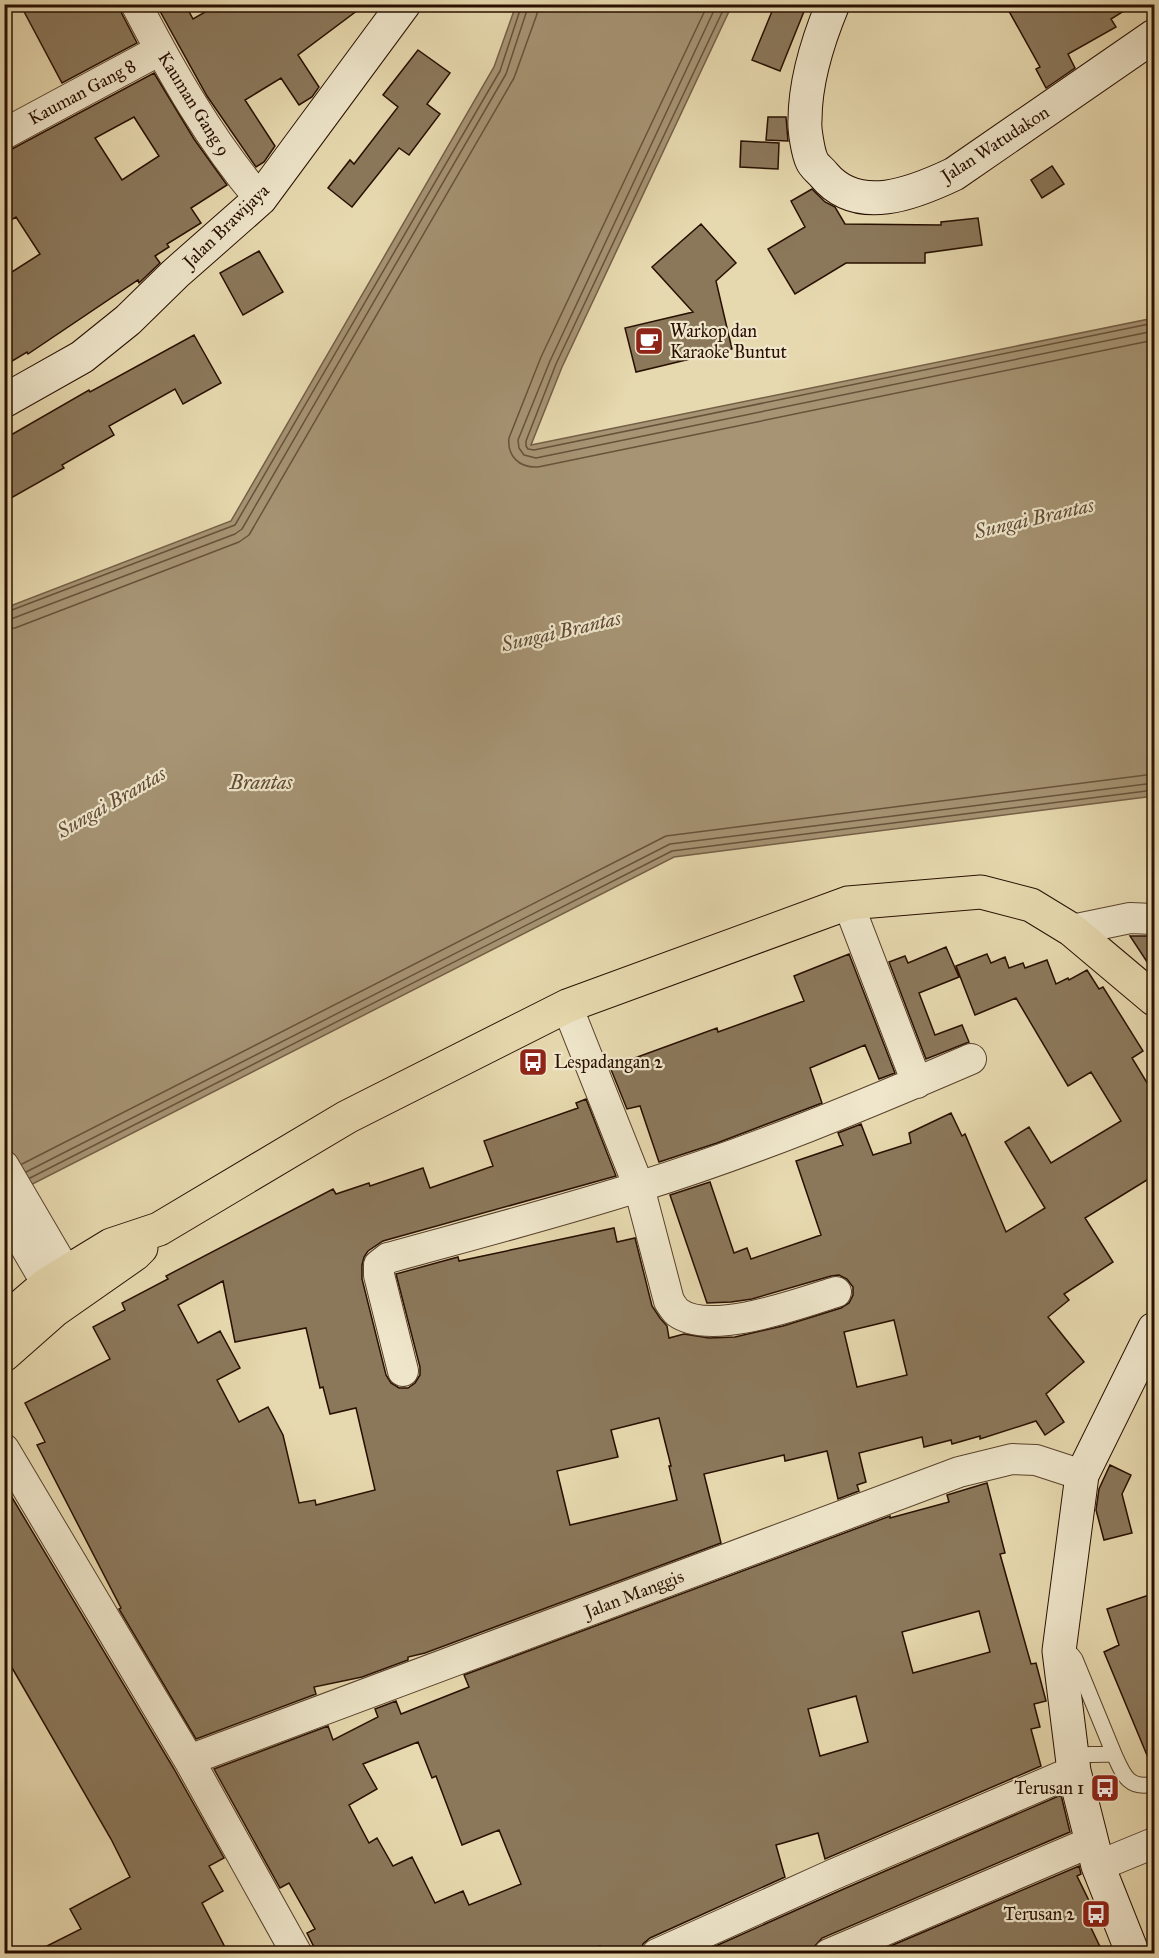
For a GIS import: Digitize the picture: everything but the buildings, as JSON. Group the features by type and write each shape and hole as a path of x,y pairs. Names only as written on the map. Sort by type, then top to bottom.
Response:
{"main road":[{"name":"Jalan Brawijaya","path":"4,401 82,357 128,320 260,199 404,4"},
{"name":"Jalan Watudakon","path":"833,4 822,31 807,92 804,122 812,160 827,179 846,193 867,199 898,196 934,184 954,174 1155,36"},
{"path":"4,1321 52,1269 111,1245 159,1229 347,1117 567,1006 848,903 981,892 1031,905 1072,930 1155,999"},
{"path":"4,1355 55,1310 135,1254 159,1229"},
{"path":"1133,1953 1094,1854 1073,1763 1059,1651 1082,1475 1155,1329"}],"street":[{"name":"Kauman Gang 9","path":"136,4 160,50 210,132 237,172 260,199"},
{"name":"Kauman Gang 8","path":"4,134 160,50"},
{"path":"848,903 917,1083"},
{"path":"1072,930 1130,918 1155,919"},
{"path":"567,1006 639,1187 669,1300 677,1312 706,1321 756,1316 837,1292"},
{"path":"403,1371 379,1275 380,1265 388,1258 639,1187 744,1151 917,1083 970,1059"},
{"path":"4,1166 52,1269"},
{"path":"4,1210 52,1269"},
{"path":"4,1449 189,1760 297,1953"},
{"name":"Jalan Manggis","path":"189,1760 959,1472 1012,1459 1036,1460 1082,1475"},
{"path":"657,1953 1073,1763"},
{"path":"829,1953 1094,1854 1155,1843"}],"lane":[{"path":"1059,1651 1072,1655 1075,1659 1123,1774 1130,1782 1141,1786 1155,1784"},
{"path":"1073,1763 1114,1754"}],"water":[{"name":"Brantas","path":"516,5 732,5 562,367 531,445 1154,318 1154,796 674,857 5,1198 5,608 231,521 494,67"}],"place":[{"name":"Warkop dan Karaoke Buntut","path":"649,341"},
{"name":"Lespadangan 2","path":"533,1062"},
{"name":"Terusan 1","path":"1105,1788"},
{"name":"Terusan 2","path":"1096,1914"}],"water label":[{"name":"Sungai Brantas","path":"1034,518"},
{"name":"Sungai Brantas","path":"561,631"},
{"name":"Sungai Brantas","path":"111,802"}]}
